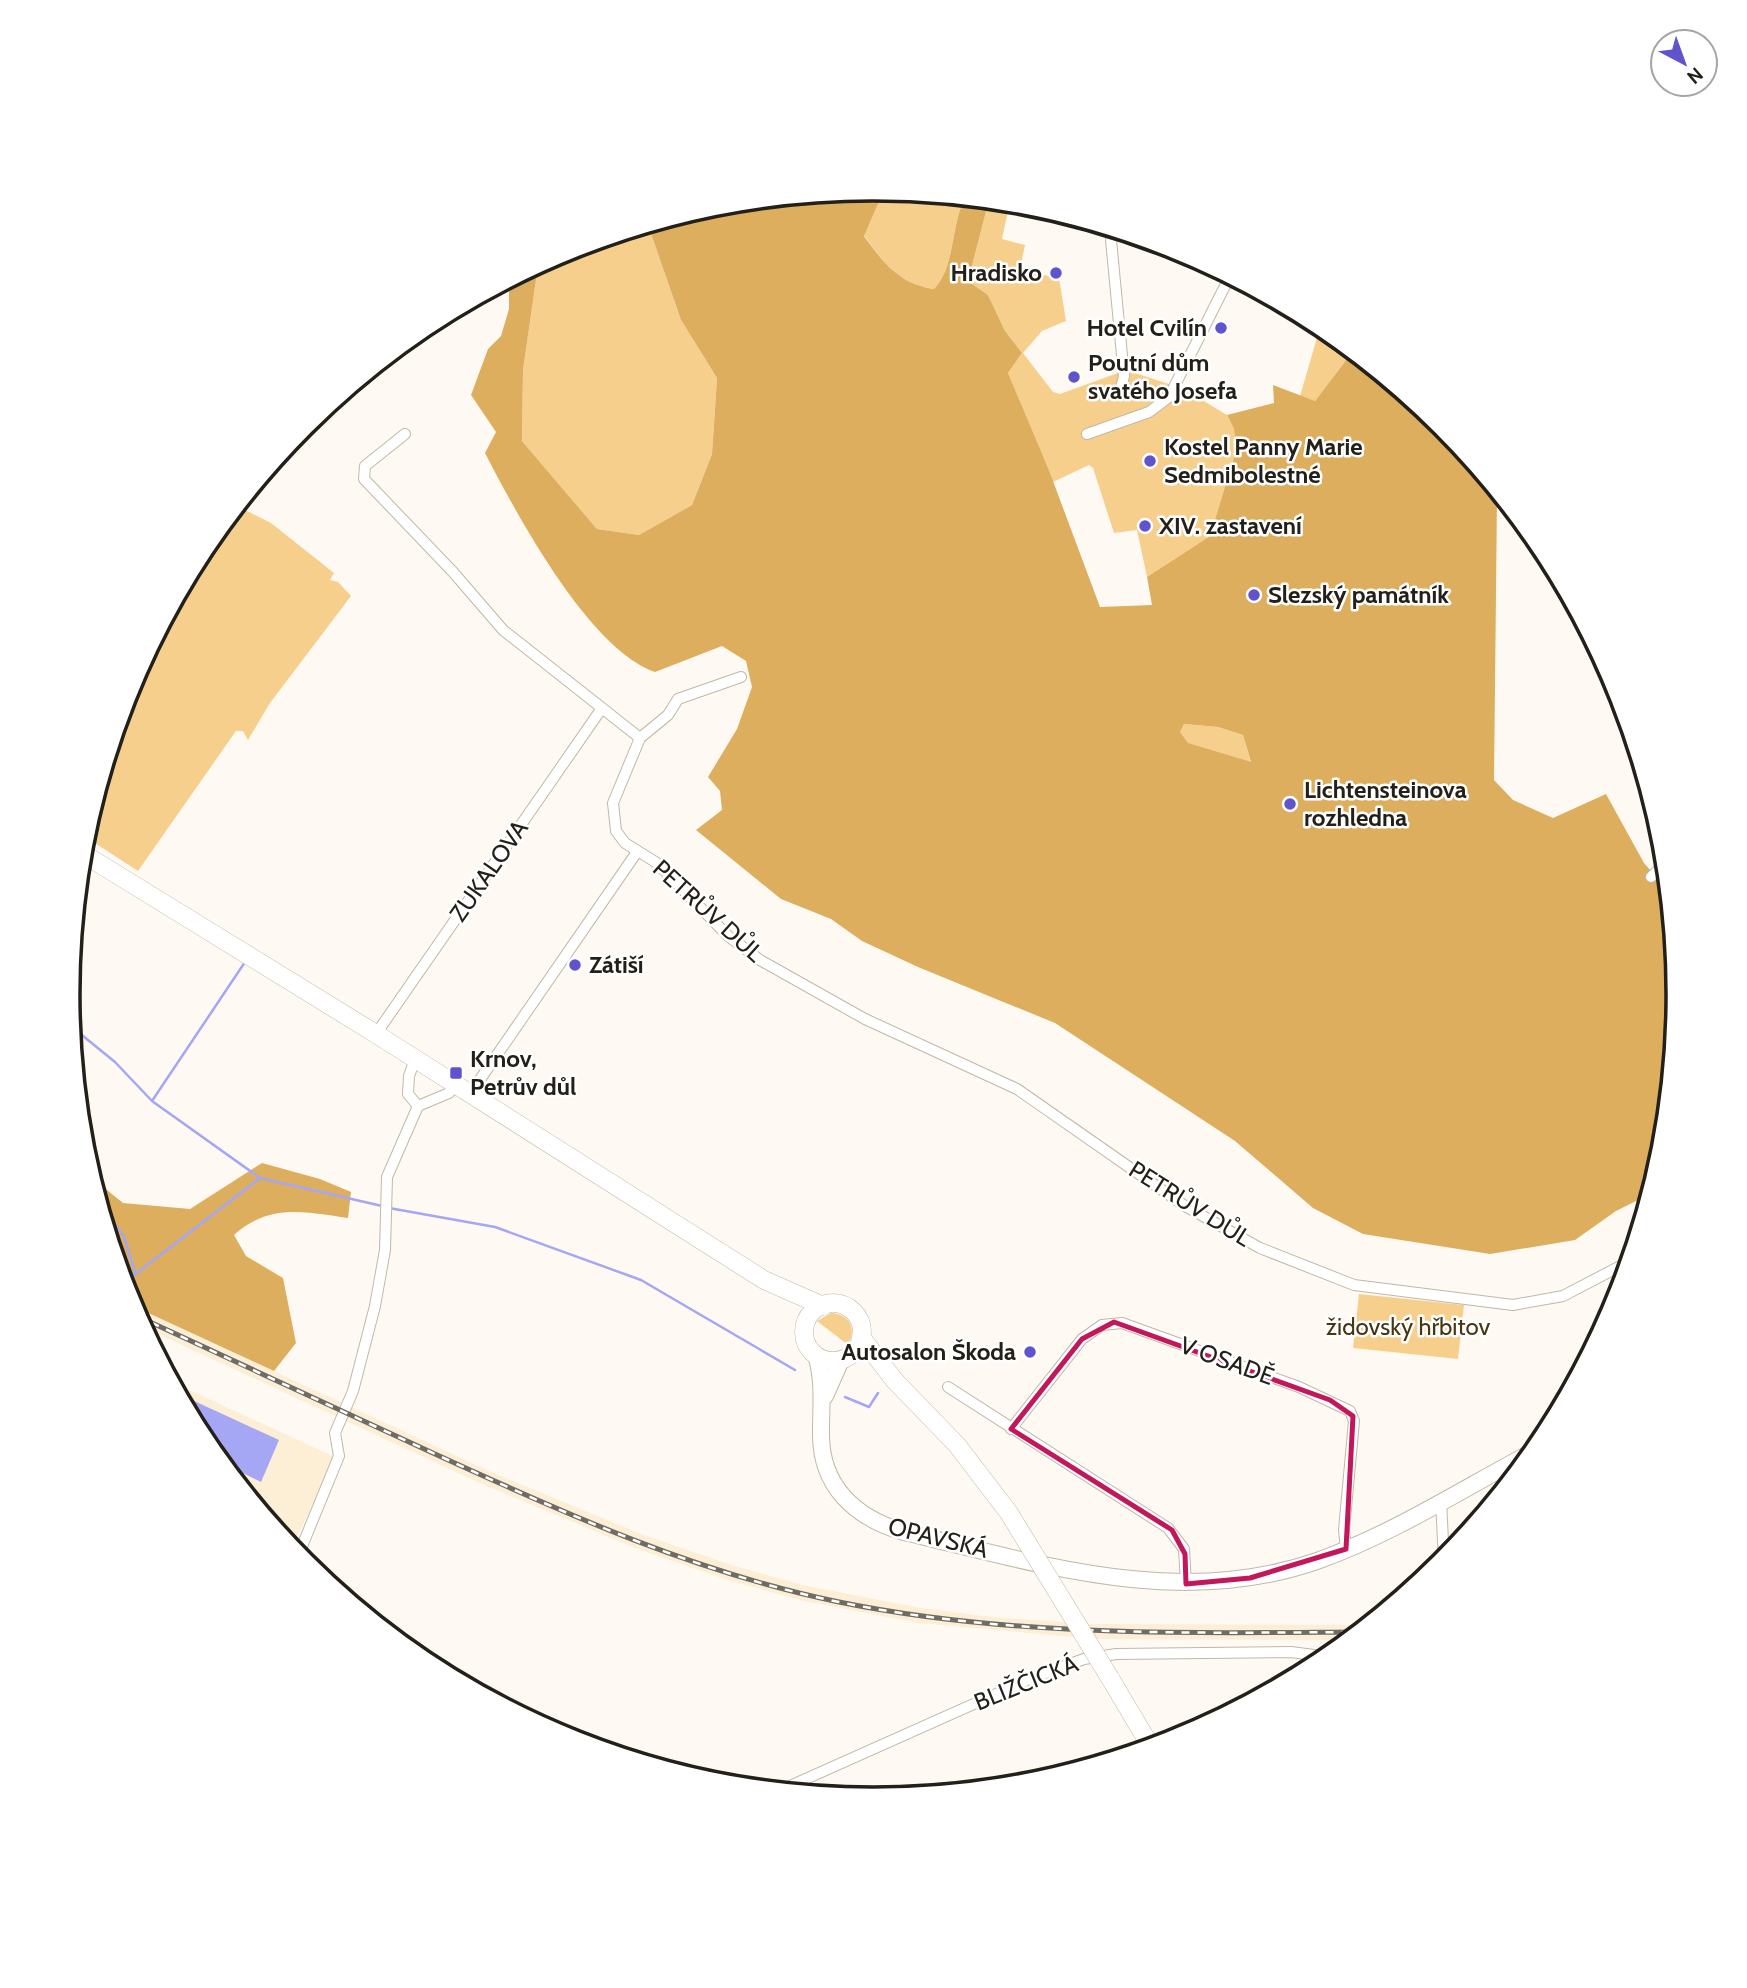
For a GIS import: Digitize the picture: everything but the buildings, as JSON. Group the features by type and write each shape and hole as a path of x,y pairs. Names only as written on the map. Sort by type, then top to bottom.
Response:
{"main road":[{"path":"92,859 376,1034 764,1280 823,1306"},
{"path":"764,1280 793,1306 806,1324"},
{"path":"823,1401 843,1359 854,1352 861,1337 860,1323 852,1310 838,1304 823,1306 810,1315 806,1324 805,1339 816,1356 826,1360 843,1359 865,1363 895,1381"},
{"path":"861,1337 895,1381 957,1446 1009,1513 1146,1738"},
{"name":"OPAVSKÁ","path":"816,1356 823,1401 821,1441 828,1474 847,1503 872,1521 904,1532 1132,1581 1186,1584 1268,1574 1346,1549 1513,1463"}],"street":[{"path":"1111,240 1124,376 1121,388"},
{"path":"1087,434 1160,406 1175,389 1226,284"},
{"path":"405,434 365,466 364,479 453,572 503,630 640,738 668,715 678,699 741,677"},
{"name":"ZUKALOVA","path":"376,1034 602,708"},
{"name":"PETRŮV DŮL","path":"640,738 613,803 616,831 637,852 657,863 728,936 772,967 865,1019 1017,1089 1185,1206 1260,1248 1353,1284 1513,1305 1563,1296 1617,1268"},
{"path":"303,1544 339,1456 335,1433 352,1391 375,1307 385,1250 387,1177 418,1106 463,1089 637,852"},
{"path":"1651,877 1657,871"},
{"path":"415,1059 409,1076 408,1094 418,1106"},
{"name":"V OSADĚ","path":"1011,1429 1083,1339 1102,1325 1122,1323 1298,1387 1350,1411 1354,1421 1346,1549"},
{"path":"948,1387 1172,1530 1185,1554 1186,1584"},
{"path":"1441,1500 1443,1545"},
{"name":"BLIŽČICKÁ","path":"798,1783 1084,1658 1116,1654 1279,1652 1311,1655"}],"highlighted area":[{"path":"1114,1322 1330,1400 1353,1416 1346,1549 1250,1578 1186,1584 1185,1554 1172,1530 1011,1429 1082,1339"}],"shaded area":[{"path":"879,201 864,236 885,263 901,277 934,289 950,257 961,206 987,209 968,281 988,295 1005,331 1022,353 1008,373 1050,473 1100,607 1152,605 1147,577 1210,536 1236,451 1234,429 1227,415 1274,403 1273,385 1315,401 1347,359 1396,398 1434,433 1497,504 1494,780 1513,800 1553,818 1606,794 1644,863 1658,879 1665,942 1665,1046 1660,1098 1639,1199 1616,1211 1575,1240 1490,1254 1363,1234 1313,1208 1235,1141 1055,1023 918,967 862,941 831,919 781,899 696,830 722,810 720,791 708,777 737,729 752,687 746,661 722,646 655,672 630,659 605,637 557,577 516,510 485,453 496,432 471,395 488,349 501,336 509,309 509,290 536,277 523,370 522,441 597,529 639,535 692,505 712,454 717,378 681,320 651,233 719,216 770,208","holes":["1184,724 1218,727 1243,735 1251,762 1188,743 1180,732"]},
{"path":"262,1163 320,1179 351,1192 348,1218 302,1212 274,1214 247,1225 234,1235 246,1256 283,1278 296,1343 274,1371 148,1313 123,1249 106,1189 123,1203 190,1209"},
{"path":"148,1313 489,1471 641,1534 732,1565 807,1586 921,1608 991,1617 1096,1624 1353,1625 1332,1640 1095,1639 919,1623 804,1601 728,1580 635,1548 482,1484 157,1333"},
{"path":"186,1389 335,1457 297,1538 244,1477 214,1435"}],"green space":[{"path":"879,201 961,206 950,257 934,289 901,277 885,263 864,235"},
{"path":"987,209 1008,213 1002,239 1025,245 1020,270 1059,278 1066,321 1042,331 1023,353 1053,392 1060,394 1126,370 1184,389 1227,415 1234,429 1236,451 1210,536 1147,577 1137,530 1114,533 1093,468 1089,465 1053,482 1008,373 1022,353 1005,331 988,295 968,281"},
{"path":"651,233 681,320 717,378 712,454 692,505 639,535 597,529 522,441 523,370 536,277 570,261"},
{"path":"1317,337 1347,359 1315,401 1300,396"},
{"path":"245,510 271,523 334,573 330,580 338,582 351,596 270,703 248,740 243,731 236,731 138,871 95,843 108,789 123,739 162,643 214,553"},
{"path":"1184,724 1218,727 1243,735 1251,763 1188,744 1180,732"},
{"name":"židovský hřbitov","path":"1359,1294 1464,1305 1458,1359 1353,1348"},
{"path":"831,1313 843,1316 850,1323 852,1333 848,1345 817,1321"}],"water":[{"path":"193,1401 279,1440 261,1482 240,1472"}],"waterway":[{"path":"152,1101 245,962"},
{"path":"82,1035 115,1062 152,1101 260,1178 382,1206"},
{"path":"133,1276 260,1178"},
{"path":"389,1208 495,1227 641,1280 795,1370"},
{"path":"116,1226 124,1236 135,1272"},
{"path":"845,1397 869,1407 878,1393"}],"railway":[{"path":"152,1323 583,1520 683,1558 786,1590 904,1613 1033,1627 1163,1632 1343,1632"}],"place":[{"name":"Hradisko","path":"1056,273"},
{"name":"Hotel Cvilín","path":"1221,328"},
{"name":"Poutní dům svatého Josefa","path":"1074,377"},
{"name":"Kostel Panny Marie Sedmibolestné","path":"1150,461"},
{"name":"XIV. zastavení","path":"1145,526"},
{"name":"Slezský památník","path":"1254,595"},
{"name":"Lichtensteinova rozhledna","path":"1290,804"},
{"name":"Zátiší","path":"575,965"},
{"name":"Krnov, Petrův důl","path":"456,1073"},
{"name":"Autosalon Škoda","path":"1030,1352"}]}
